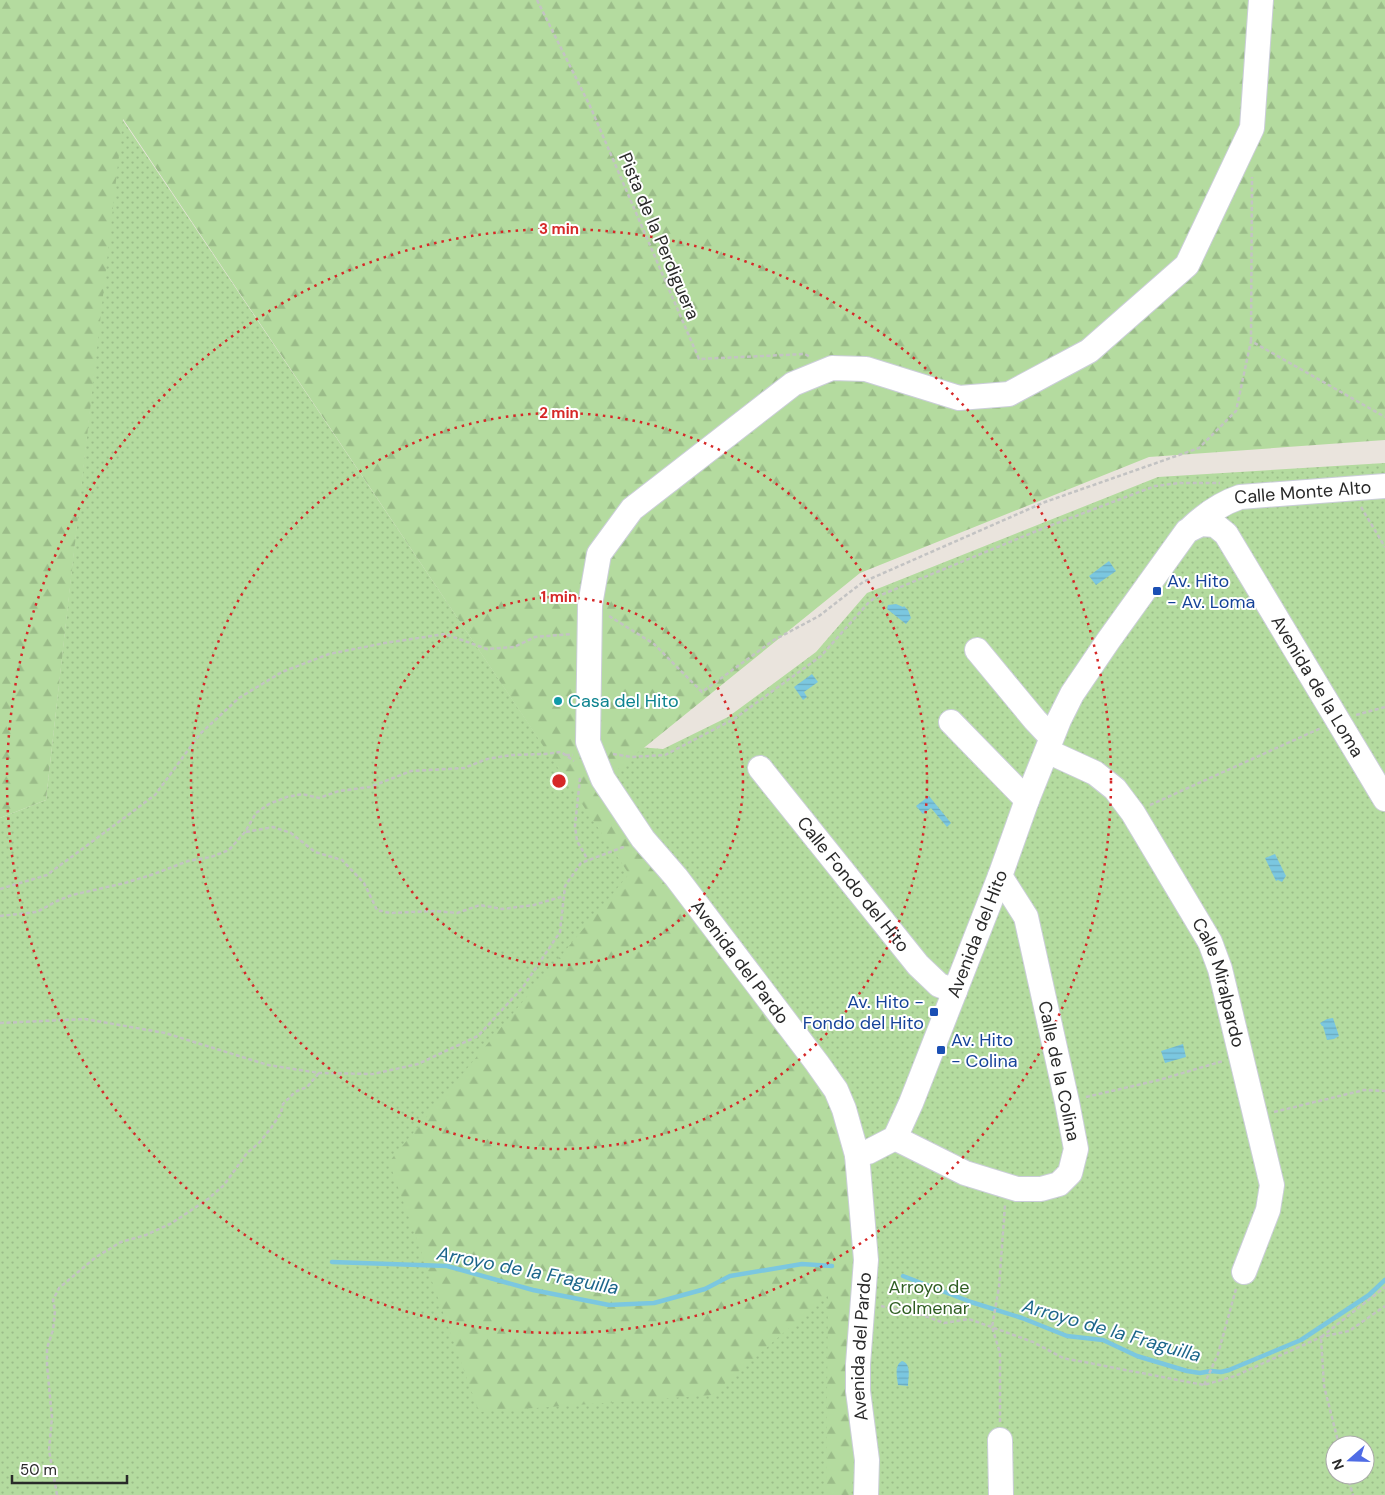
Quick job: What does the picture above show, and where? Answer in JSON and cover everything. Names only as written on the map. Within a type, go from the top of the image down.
[{"type":"street","points":[[585,754],[591,632],[590,605],[599,554],[632,509],[793,384],[832,368],[866,369],[959,398],[1009,394],[1089,351],[1188,265],[1252,128],[1261,0]]},
{"type":"street","name":"Calle Monte Alto","points":[[1221,521],[1240,497],[1385,486]]},
{"type":"street","name":"Avenida del Hito","points":[[895,1138],[911,1103],[1000,876],[1049,744],[1072,694],[1187,532],[1200,524],[1221,521]]},
{"type":"street","name":"Avenida de la Loma","points":[[1221,521],[1337,721],[1385,799]]},
{"type":"street","points":[[977,650],[1034,720],[1049,744]]},
{"type":"street","points":[[951,722],[1027,800]]},
{"type":"street","name":"Calle Miralpardo","points":[[1049,744],[1095,773],[1115,789],[1133,813],[1210,942],[1220,969],[1272,1185],[1268,1210],[1244,1272]]},
{"type":"street","name":"Avenida del Pardo","points":[[585,754],[644,839],[676,877],[817,1063],[836,1090],[844,1109],[857,1155],[866,1260],[858,1373],[858,1391],[867,1460],[866,1495]]},
{"type":"street","name":"Calle Fondo del Hito","points":[[760,768],[918,965],[939,985],[955,991]]},
{"type":"street","name":"Calle de la Colina","points":[[895,1138],[965,1174],[1017,1189],[1041,1189],[1059,1184],[1070,1173],[1076,1149],[1068,1102],[1026,917],[1000,876]]},
{"type":"street","points":[[857,1155],[868,1152],[895,1138]]},
{"type":"street","points":[[1000,1440],[1001,1495]]},
{"type":"path","name":"Pista de la Perdiguera","points":[[537,0],[590,106],[699,359],[805,354],[832,368]]},
{"type":"path","points":[[590,605],[654,644],[702,692],[774,640],[819,616],[863,582],[1045,502],[1199,448],[1236,411],[1251,341],[1252,176]]},
{"type":"path","points":[[1251,341],[1385,417]]},
{"type":"path","points":[[566,755],[606,752],[632,757],[665,755],[734,719],[821,656],[869,602],[876,597],[1044,528],[1155,486],[1180,483],[1229,484],[1248,496]]},
{"type":"path","points":[[1350,488],[1385,547]]},
{"type":"path","points":[[0,889],[47,875],[155,795],[200,734],[239,698],[282,672],[329,654],[445,634],[487,649],[514,647],[535,637],[591,632]]},
{"type":"path","points":[[1133,813],[1337,721],[1385,707]]},
{"type":"path","points":[[0,916],[37,912],[72,895],[125,883],[188,861],[210,857],[228,850],[245,832],[256,813],[269,804],[287,796],[302,794],[319,798],[339,791],[370,787],[411,771],[464,768],[487,759],[561,752],[572,759],[585,754]]},
{"type":"path","points":[[580,774],[581,780],[575,826],[577,841],[588,860]]},
{"type":"path","points":[[245,832],[273,826],[291,833],[315,852],[342,860],[364,883],[377,910],[390,914],[435,911],[457,913],[480,905],[502,909],[534,905],[564,896]]},
{"type":"path","points":[[0,1023],[85,1019],[165,1033],[268,1065],[319,1073],[372,1074],[418,1064],[478,1036],[523,986],[560,932],[565,886],[581,863],[644,839]]},
{"type":"path","points":[[1068,1102],[1159,1080],[1242,1055]]},
{"type":"path","points":[[57,1495],[49,1450],[52,1418],[47,1348],[53,1330],[55,1311],[53,1300],[59,1288],[96,1257],[121,1242],[146,1235],[172,1222],[195,1208],[224,1186],[246,1153],[259,1143],[271,1128],[281,1113],[283,1104],[295,1092],[307,1087],[319,1073]]},
{"type":"path","points":[[1255,1117],[1364,1090],[1385,1091]]},
{"type":"path","points":[[1000,1440],[1000,1353],[992,1327],[999,1287],[1006,1186]]},
{"type":"path","points":[[1204,1385],[1218,1354],[1237,1285],[1244,1272]]},
{"type":"path","points":[[1321,1337],[1385,1287]]},
{"type":"path","points":[[862,1302],[922,1315],[944,1323],[969,1319],[1032,1342],[1063,1358],[1204,1385],[1235,1376],[1321,1337],[1349,1331],[1385,1306]]},
{"type":"path","points":[[1321,1337],[1324,1386],[1336,1435]]},
{"type":"green space","points":[[0,0],[1385,0],[1385,440],[1149,457],[860,573],[593,789],[827,1095],[845,1147],[853,1254],[847,1362],[854,1469],[851,1495],[826,1495],[828,1294],[712,1395],[479,1412],[389,1162],[629,874],[123,119],[46,800],[0,818]]},
{"type":"green space","name":"Arroyo de Colmenar","points":[[122,119],[539,739],[663,749],[728,717],[816,652],[867,593],[1158,477],[1385,463],[1385,1495],[0,1495],[0,818],[46,800]]},
{"type":"water","points":[[1109,561],[1116,571],[1096,585],[1089,576]]},
{"type":"water","points":[[888,605],[904,606],[908,610],[911,618],[906,624],[887,609]]},
{"type":"water","points":[[812,674],[818,682],[804,692],[807,697],[803,700],[794,687]]},
{"type":"water","points":[[929,796],[951,823],[947,827],[931,808],[923,814],[916,806]]},
{"type":"water","points":[[1275,854],[1286,876],[1282,882],[1276,881],[1265,858]]},
{"type":"water","points":[[1333,1018],[1339,1036],[1327,1040],[1323,1026],[1320,1023]]},
{"type":"water","points":[[1183,1044],[1186,1057],[1165,1063],[1161,1051]]},
{"type":"water","points":[[902,1361],[908,1368],[908,1386],[898,1385],[897,1368]]},
{"type":"waterway","name":"Arroyo de la Fraguilla","points":[[332,1262],[447,1266],[533,1290],[609,1305],[654,1303],[705,1289],[730,1276],[802,1264],[832,1266]]},
{"type":"waterway","name":"Arroyo de la Fraguilla","points":[[903,1276],[1067,1336],[1103,1340],[1137,1356],[1200,1373],[1229,1370],[1301,1340],[1369,1295],[1385,1280]]},
{"type":"place","name":"Av. Hito - Av. Loma","points":[[1157,591]]},
{"type":"place","name":"Casa del Hito","points":[[558,701]]},
{"type":"place","name":"Av. Hito - Fondo del Hito","points":[[934,1012]]},
{"type":"place","name":"Av. Hito - Colina","points":[[941,1050]]}]
